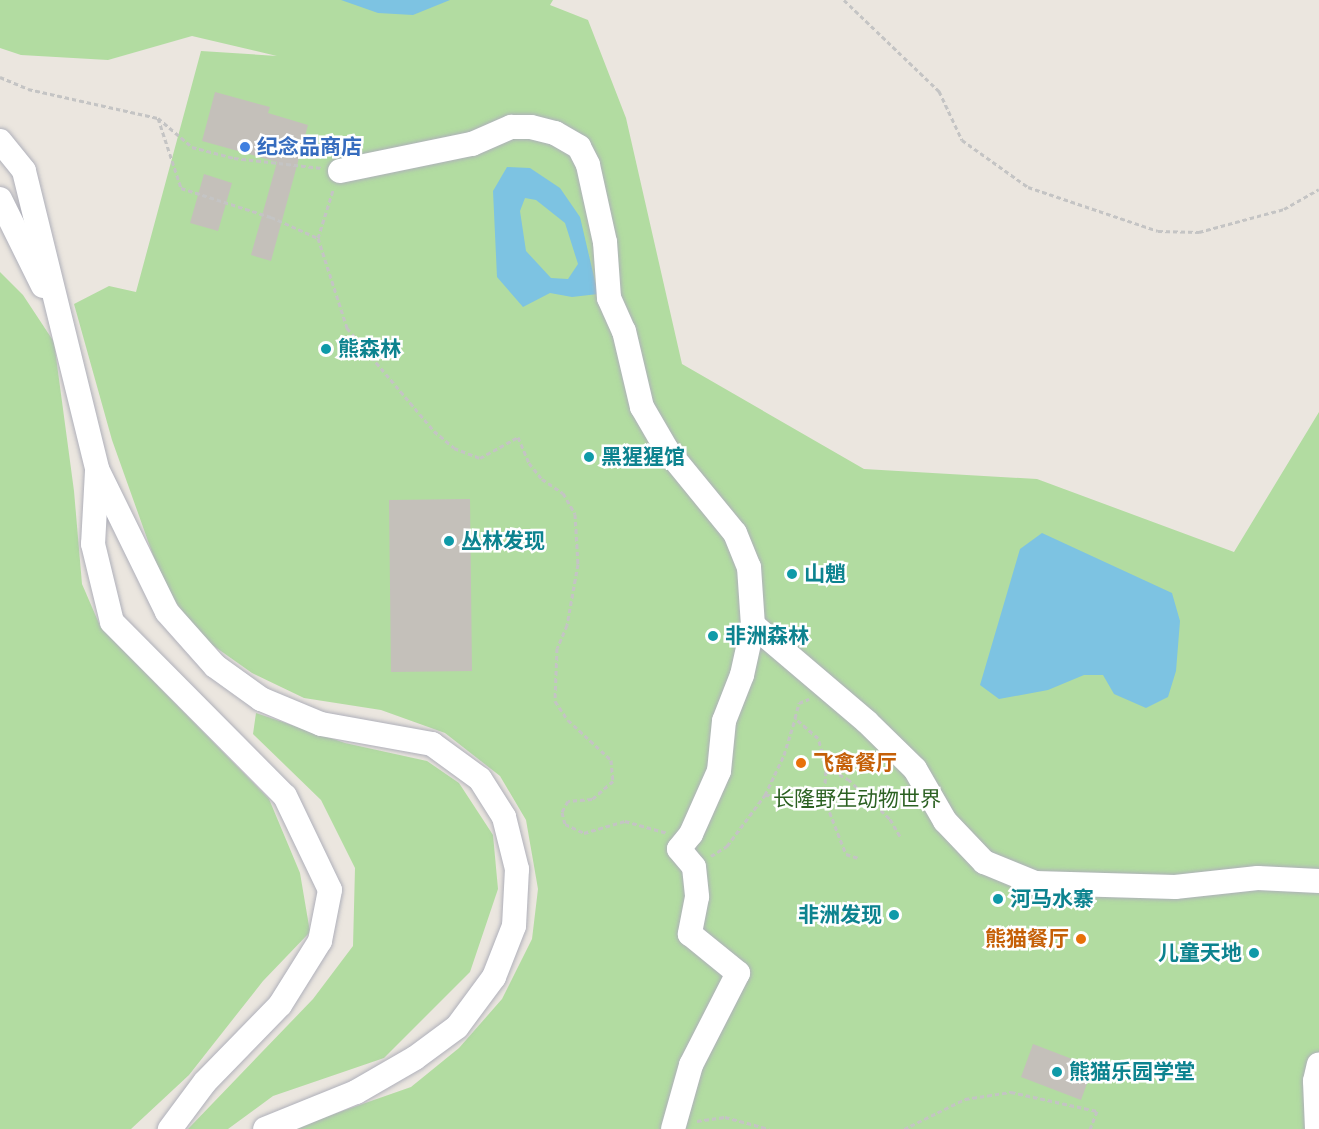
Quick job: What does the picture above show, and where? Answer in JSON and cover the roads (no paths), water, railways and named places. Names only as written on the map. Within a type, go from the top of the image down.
[{"type":"street","points":[[340,171],[472,144],[511,128],[531,127],[555,133],[579,147],[588,165],[605,242],[609,298],[624,331],[642,407],[667,450],[735,533],[749,567],[753,625],[742,675],[724,721],[719,771],[691,834],[679,849],[694,867],[697,897],[690,934],[738,972],[691,1065],[674,1126]]},
{"type":"street","points":[[0,141],[24,171],[97,469],[167,612],[215,666],[261,699],[321,724],[432,744],[480,779],[504,817],[517,869],[514,926],[494,977],[456,1027],[415,1058],[356,1092],[265,1129]]},
{"type":"street","points":[[0,199],[57,313]]},
{"type":"street","points":[[97,469],[93,543],[112,622],[285,796],[330,890],[321,941],[280,1005],[205,1082],[170,1129]]},
{"type":"street","points":[[753,625],[915,769],[945,821],[984,862],[1035,883],[1175,887],[1258,878],[1319,881]]},
{"type":"street","points":[[1317,1129],[1315,1081],[1319,1064]]},
{"type":"water","points":[[341,0],[450,0],[413,15],[378,13]]},
{"type":"water","points":[[507,167],[530,168],[560,188],[580,217],[598,294],[572,297],[550,293],[523,307],[497,277],[493,191]],"holes":[[[525,198],[536,200],[565,223],[578,264],[568,279],[551,278],[526,251],[520,211]]]},
{"type":"water","points":[[1042,533],[1172,593],[1180,621],[1176,671],[1168,697],[1146,708],[1114,694],[1103,675],[1084,675],[1048,690],[999,699],[980,685],[1020,549]]},
{"type":"place","name":"纪念品商店","points":[[245,147]]},
{"type":"place","name":"熊森林","points":[[326,349]]},
{"type":"place","name":"黑猩猩馆","points":[[589,457]]},
{"type":"place","name":"丛林发现","points":[[449,541]]},
{"type":"place","name":"山魈","points":[[792,574]]},
{"type":"place","name":"非洲森林","points":[[713,636]]},
{"type":"place","name":"飞禽餐厅","points":[[801,763]]},
{"type":"place","name":"河马水寨","points":[[998,899]]},
{"type":"place","name":"非洲发现","points":[[894,915]]},
{"type":"place","name":"熊猫餐厅","points":[[1081,939]]},
{"type":"place","name":"儿童天地","points":[[1254,953]]},
{"type":"place","name":"熊猫乐园学堂","points":[[1057,1072]]},
{"type":"park label","name":"长隆野生动物世界","points":[[857,799]]}]
